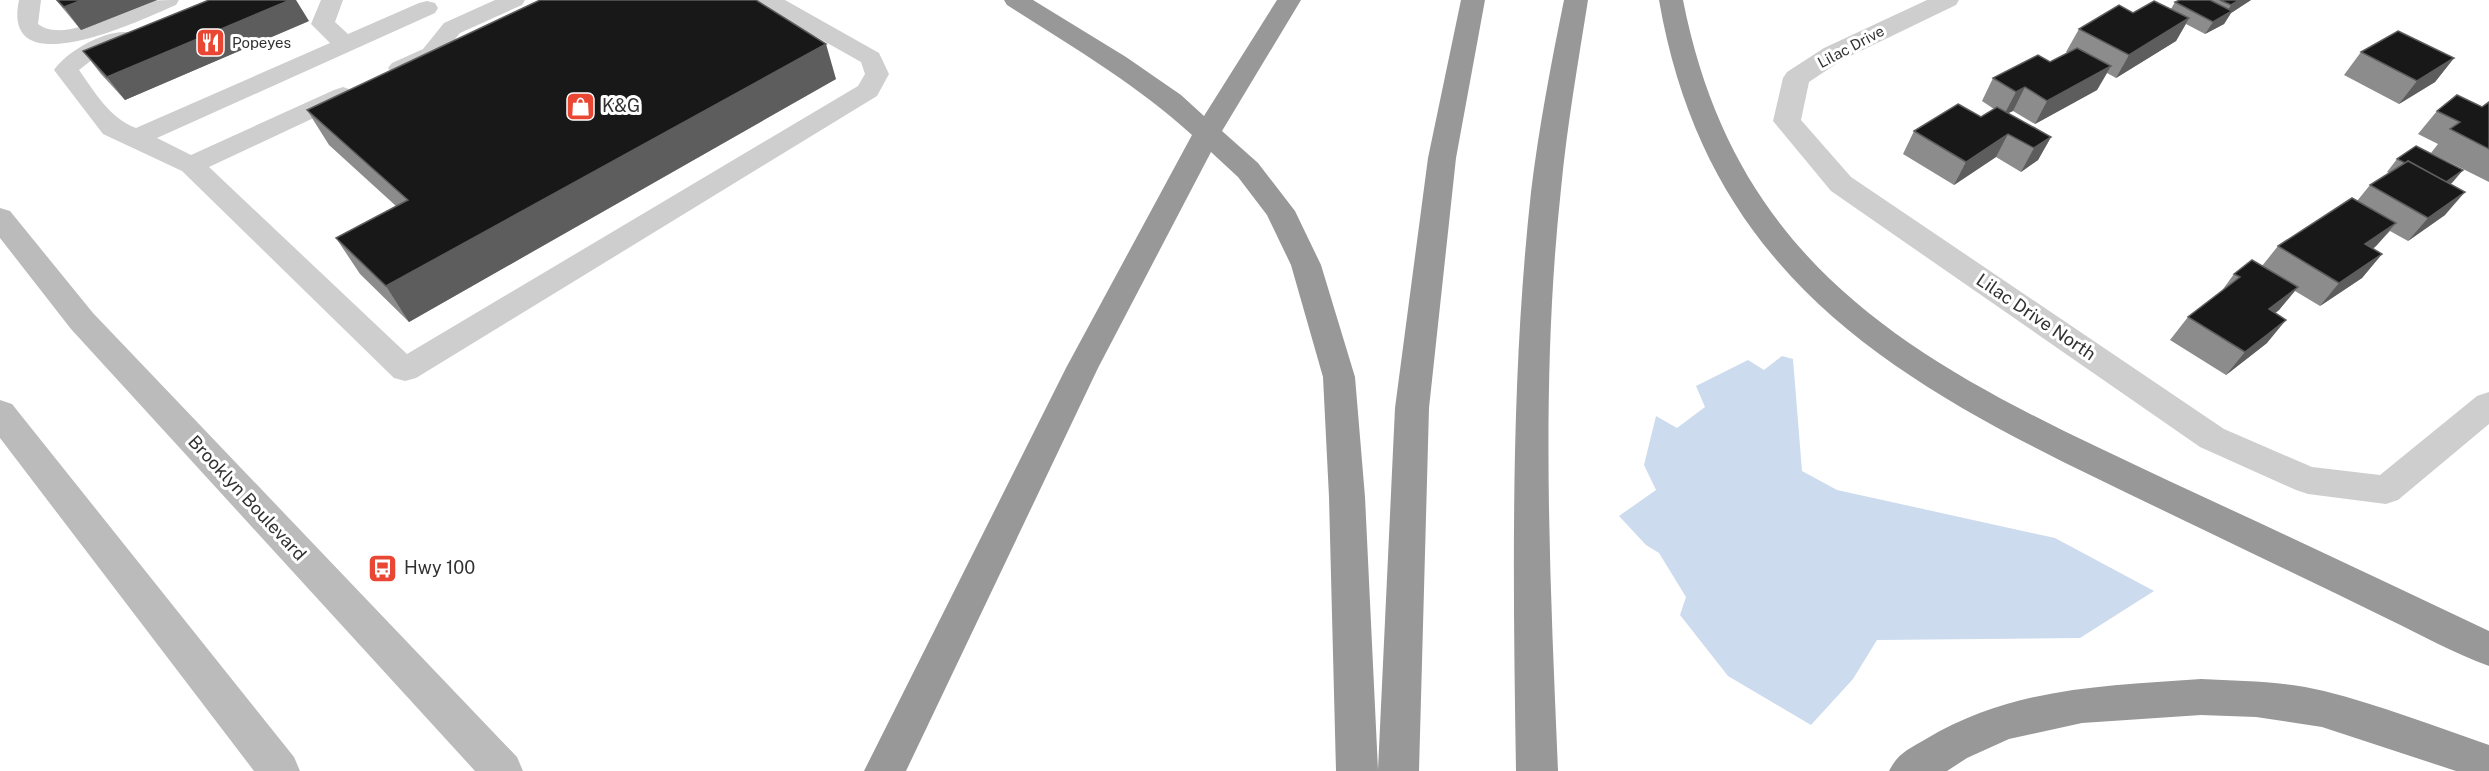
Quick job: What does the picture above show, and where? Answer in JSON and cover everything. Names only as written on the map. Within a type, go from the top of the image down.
[{"type":"highway","points":[[1016,0],[1107,56],[1171,100],[1248,170],[1280,211],[1306,265],[1339,377],[1347,497],[1357,771]]},
{"type":"highway","points":[[885,771],[1082,368],[1206,134],[1289,0]]},
{"type":"highway","points":[[1398,771],[1412,408],[1442,158],[1473,0]]},
{"type":"highway","points":[[1537,771],[1530,498],[1538,303],[1550,160],[1566,46],[1576,0]]},
{"type":"highway","points":[[1671,0],[1688,68],[1704,118],[1755,212],[1773,238],[1812,279],[1892,348],[1976,402],[2028,430],[2489,649]]},
{"type":"highway","points":[[1910,771],[1953,745],[2004,722],[2082,705],[2201,697],[2256,699],[2322,709],[2408,735],[2489,764]]},
{"type":"main road","name":"Brooklyn Boulevard","points":[[0,218],[82,321],[502,771]]},
{"type":"main road","points":[[0,413],[279,771]]},
{"type":"street","name":"Lilac Drive","points":[[1787,122],[1796,78],[1833,54],[1947,0]]},
{"type":"street","name":"Lilac Drive North","points":[[1787,122],[1841,184],[2212,438],[2308,480],[2386,490],[2489,405]]},
{"type":"lane","points":[[30,0],[27,26],[38,37],[48,39],[62,39],[177,7]]},
{"type":"lane","points":[[332,0],[323,24],[344,43]]},
{"type":"lane","points":[[191,165],[431,54],[452,28],[514,0]]},
{"type":"lane","points":[[177,7],[70,62],[66,70],[112,128],[191,165],[405,370],[868,91],[877,74],[871,58],[768,0]]},
{"type":"lane","points":[[136,138],[344,43],[422,4],[452,28]]},
{"type":"water","points":[[1782,356],[1793,359],[1802,471],[1837,490],[2055,538],[2154,591],[2080,638],[1877,640],[1853,679],[1811,725],[1728,676],[1680,615],[1686,597],[1659,553],[1646,545],[1619,516],[1656,490],[1644,465],[1656,416],[1677,428],[1705,407],[1696,386],[1748,360],[1764,370]]},
{"type":"building","points":[[57,0],[82,0],[64,7]]},
{"type":"building","points":[[209,0],[290,0],[107,77],[83,51]]},
{"type":"building","points":[[540,0],[756,0],[826,44],[386,286],[336,238],[408,200],[307,110]]},
{"type":"building","points":[[2210,0],[2232,11],[2213,22],[2175,2]]},
{"type":"building","points":[[2220,0],[2239,0],[2231,5]]},
{"type":"building","points":[[2154,1],[2189,18],[2129,55],[2079,29],[2119,5],[2133,13]]},
{"type":"building","points":[[2398,31],[2454,58],[2417,81],[2361,52]]},
{"type":"building","points":[[2077,48],[2111,66],[2047,101],[2025,87],[2016,92],[1993,78],[2038,55],[2050,62]]},
{"type":"building","points":[[2457,95],[2482,107],[2489,102],[2489,149],[2450,129],[2460,122],[2437,111]]},
{"type":"building","points":[[1958,104],[1981,117],[1997,107],[2051,137],[2034,148],[2008,134],[1966,162],[1914,131]]},
{"type":"building","points":[[2416,146],[2463,170],[2446,182],[2408,161],[2405,163],[2397,159]]},
{"type":"building","points":[[2408,161],[2465,192],[2428,218],[2370,185]]},
{"type":"building","points":[[2352,198],[2396,223],[2365,244],[2382,254],[2339,283],[2278,246]]},
{"type":"building","points":[[2252,260],[2298,287],[2269,309],[2286,320],[2245,352],[2188,317],[2240,277],[2234,274]]},
{"type":"place","name":"Popeyes","points":[[211,43]]},
{"type":"place","name":"K&G","points":[[581,106]]},
{"type":"place","name":"Hwy 100","points":[[383,568]]}]
